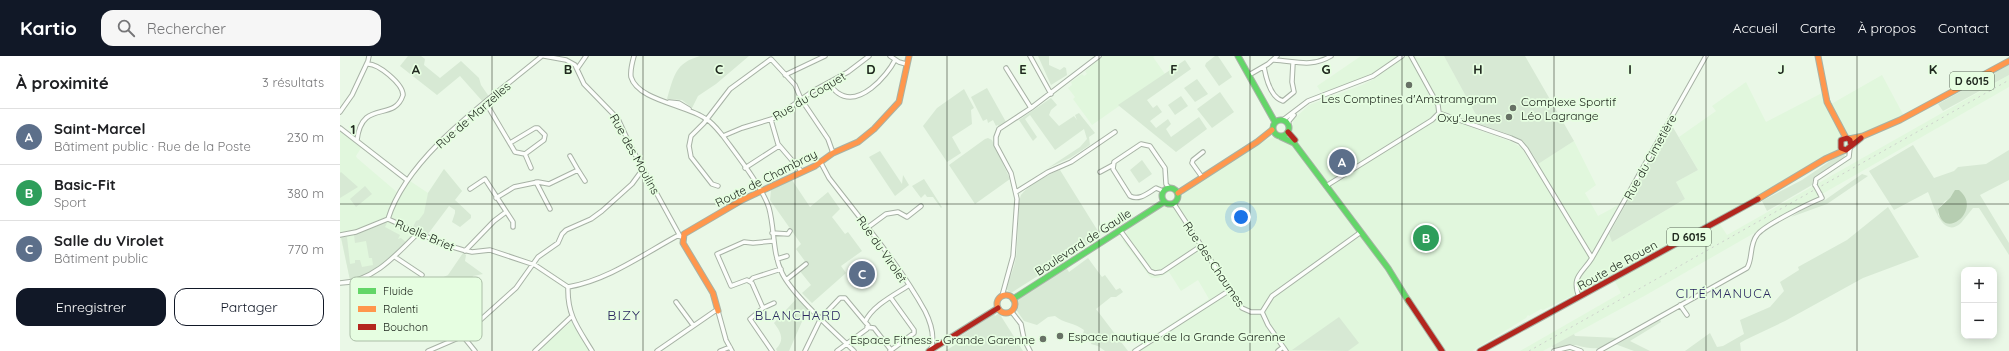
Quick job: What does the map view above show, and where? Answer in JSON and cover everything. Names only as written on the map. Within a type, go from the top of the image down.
[{"type":"main road","name":"Route de Chambray","points":[[682,236],[761,191],[821,163],[833,153],[858,142],[874,129],[899,102],[906,64],[909,56]]},
{"type":"main road","points":[[1178,193],[1257,142],[1272,130],[1275,122],[1238,56]]},
{"type":"main road","points":[[1818,56],[1823,89],[1836,123],[1840,143],[1849,148]]},
{"type":"main road","name":"Route de Rouen","points":[[1825,159],[1840,143],[1847,139],[1863,136],[1900,120],[2009,61]]},
{"type":"main road","points":[[1261,95],[1288,125],[1288,132],[1361,232],[1442,351]]},
{"type":"main road","points":[[1275,122],[1282,120]]},
{"type":"main road","points":[[1836,123],[1847,139],[1849,148]]},
{"type":"main road","points":[[1272,130],[1279,136],[1294,143],[1327,185]]},
{"type":"main road","points":[[1257,142],[1272,135],[1279,136],[1288,132]]},
{"type":"main road","name":"Route de Rouen","points":[[1480,351],[1794,179],[1825,159],[1849,148],[1863,136]]},
{"type":"main road","points":[[1169,188],[1174,189],[1178,193],[1178,200],[1174,204],[1164,202],[1162,196],[1163,191],[1169,188]]},
{"type":"main road","name":"Boulevard de Gaulle","points":[[1013,299],[1164,202]]},
{"type":"main road","points":[[682,236],[683,243],[713,293],[718,311]]},
{"type":"main road","points":[[1002,296],[1009,296],[1013,299],[1014,304],[1011,311],[1003,312],[998,308],[997,302],[1002,296]]},
{"type":"main road","points":[[931,351],[998,308]]},
{"type":"main road","points":[[931,351],[959,333]]},
{"type":"street","points":[[340,112],[352,95],[367,64],[369,56]]},
{"type":"street","points":[[543,56],[571,62],[577,69],[586,56]]},
{"type":"street","name":"Rue de Marzelles","points":[[388,219],[407,180],[451,132],[543,56]]},
{"type":"street","points":[[634,56],[631,68],[631,76],[634,84],[647,94],[668,102],[682,104],[706,119],[723,136],[761,191],[769,209],[777,259],[786,280],[792,288],[854,351]]},
{"type":"street","points":[[785,75],[825,56]]},
{"type":"street","name":"Rue du Coquet","points":[[723,136],[742,128],[772,120],[801,99],[829,84],[860,64],[869,56]]},
{"type":"street","points":[[890,56],[895,60],[906,64]]},
{"type":"street","points":[[1030,56],[1051,94]]},
{"type":"street","points":[[1002,296],[1013,256],[1017,215],[1016,192],[1011,173],[996,145],[996,137],[1000,129],[1051,94],[1099,56]]},
{"type":"street","points":[[1249,75],[1264,67],[1277,56]]},
{"type":"street","points":[[1274,60],[1304,64],[1326,59],[1331,56]]},
{"type":"street","points":[[1282,120],[1304,104],[1329,92],[1373,76],[1402,56]]},
{"type":"street","points":[[1411,56],[1438,105],[1439,113]]},
{"type":"street","name":"Rue du Cimetière","points":[[1579,297],[1575,286],[1576,281],[1592,258],[1706,56]]},
{"type":"street","points":[[718,186],[712,184],[691,157],[689,152],[689,141],[691,136],[730,89],[771,59],[795,85],[801,99],[828,139],[833,153]]},
{"type":"street","points":[[829,84],[843,96],[855,96],[865,92],[882,80],[895,60]]},
{"type":"street","points":[[1264,67],[1266,83],[1280,100],[1283,101],[1294,92],[1292,82],[1293,63]]},
{"type":"street","points":[[357,140],[359,128],[364,118],[394,107],[399,103],[403,95],[401,86],[378,67],[373,64],[367,64]]},
{"type":"street","points":[[1006,68],[1032,108]]},
{"type":"street","name":"Rue des Moulins","points":[[577,69],[584,84],[618,119],[643,169],[682,236]]},
{"type":"street","points":[[486,103],[515,152],[525,154],[544,140],[545,135],[538,128],[535,128],[510,143]]},
{"type":"street","points":[[1288,125],[1290,118],[1304,104]]},
{"type":"street","points":[[1327,185],[1432,120],[1439,113]]},
{"type":"street","points":[[1439,113],[1511,138],[1524,146],[1592,258]]},
{"type":"street","points":[[772,120],[779,146],[802,172]]},
{"type":"street","points":[[340,128],[407,180]]},
{"type":"street","points":[[1016,192],[1048,172],[1071,162],[1115,132]]},
{"type":"street","points":[[1100,172],[1113,166],[1114,162],[1138,147],[1146,144],[1150,146],[1165,168],[1166,184],[1169,188]]},
{"type":"street","points":[[744,168],[779,146]]},
{"type":"street","points":[[1599,351],[1747,268],[1752,243],[1757,234],[1794,212],[1822,198],[1815,185],[1816,179],[1846,159],[1849,148]]},
{"type":"street","points":[[1202,178],[1192,163],[1193,160],[1203,152]]},
{"type":"street","points":[[525,154],[531,168]]},
{"type":"street","points":[[570,156],[585,181]]},
{"type":"street","name":"Rue du Virolet","points":[[821,163],[829,178],[867,228],[925,312],[934,339]]},
{"type":"street","points":[[1113,166],[1113,169],[1130,196],[1138,199],[1156,188],[1163,191]]},
{"type":"street","points":[[482,318],[516,288],[538,257],[558,243],[566,230],[591,219],[602,211],[632,184],[643,169]]},
{"type":"street","points":[[496,198],[514,187],[536,182],[549,184],[578,170]]},
{"type":"street","points":[[470,189],[485,179],[513,222],[513,227]]},
{"type":"street","points":[[536,182],[550,209]]},
{"type":"street","name":"Rue des Chaumes","points":[[1174,204],[1242,308],[1251,312],[1262,312]]},
{"type":"street","points":[[867,228],[886,214],[898,212],[907,217],[921,206]]},
{"type":"street","points":[[465,251],[494,221],[506,212]]},
{"type":"street","points":[[340,235],[356,232],[388,219]]},
{"type":"street","name":"Ruelle Briet","points":[[388,219],[443,244],[465,251],[490,250],[532,264],[568,287]]},
{"type":"street","points":[[1120,230],[1150,271],[1155,273],[1159,273],[1201,246]]},
{"type":"street","points":[[772,233],[788,234],[790,231]]},
{"type":"street","points":[[367,277],[394,257],[419,232]]},
{"type":"street","points":[[1278,351],[1284,349],[1262,312],[1272,296],[1361,232]]},
{"type":"street","points":[[592,351],[571,317],[567,299],[568,287],[581,284],[610,273],[677,236],[682,236]]},
{"type":"street","points":[[773,241],[753,243],[744,242],[717,254],[731,286],[747,280],[750,281],[753,278],[780,269]]},
{"type":"street","points":[[777,259],[787,256]]},
{"type":"street","points":[[394,257],[422,275]]},
{"type":"street","points":[[786,280],[806,264]]},
{"type":"street","points":[[750,281],[763,308]]},
{"type":"street","points":[[340,284],[350,282]]},
{"type":"street","points":[[865,322],[875,309],[908,286]]},
{"type":"street","points":[[1134,351],[1230,290]]},
{"type":"street","points":[[805,351],[821,318],[840,298],[845,298],[865,322],[867,327]]},
{"type":"street","points":[[837,351],[867,327],[874,328],[891,350],[914,333],[914,330],[891,298]]},
{"type":"street","points":[[676,302],[693,325]]},
{"type":"street","points":[[772,351],[750,319],[763,308],[774,303]]},
{"type":"street","points":[[1680,305],[1687,315]]},
{"type":"street","points":[[657,351],[715,311],[718,311],[726,340],[732,351]]},
{"type":"street","points":[[1011,311],[1021,324],[1024,339],[1030,351]]},
{"type":"street","points":[[535,351],[571,317]]},
{"type":"street","points":[[931,351],[934,339],[942,343]]},
{"type":"street","points":[[428,351],[449,341]]},
{"type":"street","points":[[467,341],[475,351]]},
{"type":"street","points":[[720,351],[730,347]]},
{"type":"street","points":[[1554,351],[1570,347],[1581,351]]},
{"type":"shaded area","points":[[408,56],[421,56],[425,59],[424,65],[440,78],[461,61],[479,78],[481,85],[490,98],[484,103],[460,76],[437,95],[400,66]]},
{"type":"shaded area","points":[[700,56],[749,56],[716,84],[698,96],[692,108],[682,100],[667,99],[674,77],[680,67],[685,62]]},
{"type":"shaded area","points":[[1038,56],[1049,56],[1049,65],[1060,70],[1064,67],[1066,68],[1067,75],[1051,85]]},
{"type":"shaded area","points":[[1103,56],[1155,56],[1153,57],[1165,74],[1092,125],[1073,99],[1075,97],[1068,88],[1072,85],[1071,82],[1082,74],[1084,76],[1087,74],[1085,71]]},
{"type":"shaded area","points":[[1215,56],[1218,56],[1232,77],[1219,86],[1205,66],[1206,63]]},
{"type":"shaded area","points":[[1361,56],[1416,56],[1417,58],[1444,56],[1480,122],[1476,129],[1512,142],[1522,148],[1532,165],[1539,163],[1574,141],[1596,185],[1585,193],[1598,216],[1622,203],[1609,234],[1612,242],[1685,199],[1676,182],[1698,170],[1679,137],[1716,111],[1712,106],[1746,82],[1766,122],[1822,93],[1827,105],[1833,103],[1882,75],[1905,118],[1841,148],[1717,220],[1727,235],[2009,75],[2009,87],[1646,295],[1543,351],[1520,351],[1621,293],[1612,276],[1543,310],[1541,309],[1529,316],[1528,315],[1526,318],[1472,351],[1130,351],[1209,299],[1198,280],[1181,291],[1169,272],[1158,278],[1151,278],[1123,241],[1128,229],[1163,206],[1172,207],[1178,205],[1185,191],[1259,143],[1274,137],[1283,138],[1287,136],[1290,133],[1294,119],[1309,105],[1362,85],[1378,77],[1375,73],[1356,82],[1321,92],[1317,86]]},
{"type":"shaded area","name":"Complexe Sportif Léo Lagrange","points":[[1444,56],[1525,56],[1574,141],[1538,164],[1533,154],[1521,141],[1506,133],[1479,124],[1480,122]]},
{"type":"shaded area","points":[[1185,60],[1191,69],[1147,100],[1153,108],[1157,105],[1162,112],[1150,121],[1156,128],[1168,119],[1171,124],[1166,129],[1171,137],[1199,117],[1207,129],[1176,152],[1118,105]]},
{"type":"shaded area","points":[[2009,65],[2009,75],[1943,111],[1938,104]]},
{"type":"shaded area","points":[[1197,79],[1208,94],[1195,102],[1184,88]]},
{"type":"shaded area","points":[[987,88],[1006,122],[999,127],[998,125],[996,126],[993,120],[988,123],[987,119],[983,121],[971,97]]},
{"type":"shaded area","points":[[964,89],[974,108],[971,110],[972,124],[952,137],[961,153],[947,162],[923,126],[937,108]]},
{"type":"shaded area","points":[[1220,92],[1234,112],[1212,128],[1197,109]]},
{"type":"shaded area","points":[[1181,96],[1188,106],[1175,115],[1168,105]]},
{"type":"shaded area","points":[[1051,98],[1057,105],[1051,110],[1049,115],[1059,126],[1074,116],[1077,120],[1075,115],[1079,113],[1095,133],[1089,137],[1090,145],[1070,158],[1048,168],[1080,147],[1087,139],[1084,129],[1055,150],[1030,115],[1025,119],[1037,137],[1033,141],[1019,120]]},
{"type":"shaded area","points":[[1671,124],[1698,170],[1676,182],[1685,199],[1612,242],[1609,234]]},
{"type":"shaded area","points":[[340,131],[361,148],[356,156],[357,158],[398,193],[405,181],[410,181],[428,193],[444,169],[462,191],[442,213],[428,234],[392,218],[390,222],[416,233],[394,255],[368,274],[359,277],[350,277],[350,280],[340,234]]},
{"type":"shaded area","points":[[988,138],[992,140],[1010,179],[975,204],[949,165]]},
{"type":"shaded area","points":[[1913,145],[1934,178],[1954,171],[1958,167],[1986,164],[2009,150],[2009,180],[1980,195],[2009,243],[2009,255],[1979,208],[1973,208],[1961,223],[1954,227],[1949,227],[1944,224],[1939,218],[1928,192],[1894,210],[1869,171]],"holes":[[[1952,193],[1945,222],[1938,215],[1938,209],[1945,201],[1950,199]]]},
{"type":"shaded area","points":[[880,151],[902,184],[903,175],[909,185],[895,196],[869,157]]},
{"type":"shaded area","points":[[1842,153],[1845,153],[1844,159],[1813,179],[1812,185],[1767,211],[1762,201],[1802,180]]},
{"type":"shaded area","points":[[1142,160],[1152,174],[1139,183],[1130,170]]},
{"type":"shaded area","points":[[444,169],[462,191],[455,200],[471,215],[471,218],[460,227],[452,222],[455,210],[449,206],[428,234],[413,227],[416,221],[419,220],[424,213],[428,193]]},
{"type":"shaded area","points":[[1060,170],[1101,236],[1011,293],[1005,288],[1012,273],[1016,257],[1021,195],[1033,184]]},
{"type":"shaded area","points":[[341,172],[358,187],[340,198],[340,173]]},
{"type":"shaded area","points":[[1862,174],[1868,176],[1827,204],[1791,217],[1805,208],[1825,200]]},
{"type":"shaded area","points":[[924,179],[942,207],[941,208],[933,197],[927,197],[925,194],[921,198],[912,186]]},
{"type":"shaded area","points":[[792,180],[810,207],[828,192],[840,209],[832,217],[845,234],[848,232],[862,251],[841,266],[846,273],[812,303],[802,293],[811,285],[799,270],[807,264],[796,249],[801,244],[770,200],[771,190]]},
{"type":"shaded area","points":[[365,186],[372,194],[356,207],[350,199]]},
{"type":"shaded area","points":[[1955,190],[1959,190],[1965,198],[1967,206],[1964,214],[1959,220],[1953,223],[1946,223],[1941,219],[1938,209],[1950,198]]},
{"type":"shaded area","points":[[1888,207],[1919,257],[1863,278],[1785,321],[1745,340],[1740,343],[1741,351],[1685,351],[1710,333],[1717,347],[1723,346],[1744,334],[1740,320],[1770,307],[1784,291],[1780,282],[1799,270],[1798,267],[1847,240]]},
{"type":"shaded area","points":[[385,222],[387,223],[385,227],[400,235],[398,239],[401,238],[407,243],[368,274],[359,277],[350,277],[350,280],[341,237],[347,237],[350,264],[355,263],[355,260],[360,260],[362,267],[373,265],[372,258],[369,258],[366,241],[355,243],[354,235]]},
{"type":"shaded area","points":[[463,253],[466,255],[465,261],[483,274],[472,277],[444,277],[448,275]]},
{"type":"shaded area","points":[[1088,258],[1102,277],[1105,275],[1116,290],[1120,288],[1123,292],[1116,297],[1111,297],[1096,309],[1128,351],[1105,351],[1098,346],[1091,344],[1093,339],[1083,334],[1084,330],[1055,316],[1048,317],[1037,325],[1024,321],[1015,308],[1018,298],[1066,267],[1069,272]]},
{"type":"shaded area","points":[[798,297],[808,308],[789,351],[777,351],[776,349],[779,346],[781,336],[774,323]]},
{"type":"shaded area","points":[[999,313],[1023,351],[945,351],[958,343],[955,340],[994,314],[995,316]]},
{"type":"shaded area","points":[[1339,317],[1359,343],[1348,351],[1292,350]]},
{"type":"shaded area","points":[[1660,319],[1661,322],[1630,341],[1650,351],[1634,351],[1615,344]]},
{"type":"shaded area","points":[[571,321],[590,351],[540,351],[552,338]]},
{"type":"shaded area","points":[[1574,334],[1575,336],[1619,338],[1603,347],[1598,348],[1589,348],[1576,345],[1554,349],[1552,346]]},
{"type":"waterway","points":[[1829,98],[1831,104]]},
{"type":"railway","points":[[1529,351],[2009,80]]},
{"type":"traffic: fast","points":[[1238,56],[1275,122]]},
{"type":"traffic: fast","points":[[1278,120],[1284,120],[1289,125],[1289,128],[1287,134],[1284,136],[1278,136],[1273,131],[1273,125],[1278,120]]},
{"type":"traffic: fast","points":[[1281,137],[1294,143],[1388,268],[1409,302]]},
{"type":"traffic: fast","points":[[1167,188],[1173,188],[1178,193],[1178,196],[1176,202],[1173,204],[1167,204],[1162,199],[1162,193],[1167,188]]},
{"type":"traffic: fast","points":[[1013,299],[1164,202]]},
{"type":"traffic: slow","points":[[718,311],[713,293],[683,243],[684,234],[742,200],[815,166],[833,153],[858,142],[874,129],[899,102],[909,56]]},
{"type":"traffic: slow","points":[[1818,56],[1827,102],[1846,138]]},
{"type":"traffic: slow","points":[[1849,139],[1863,136],[1900,120],[2009,61]]},
{"type":"traffic: slow","points":[[1178,193],[1257,142],[1272,130]]},
{"type":"traffic: slow","points":[[1758,199],[1825,159],[1845,150]]},
{"type":"traffic: slow","points":[[1006,295],[1012,298],[1015,304],[1012,310],[1006,313],[1000,310],[997,304],[1000,298],[1006,295]]},
{"type":"traffic: jam","points":[[1288,132],[1295,140]]},
{"type":"traffic: jam","points":[[1851,145],[1850,140],[1847,138],[1841,140],[1841,148],[1846,150],[1861,138]]},
{"type":"traffic: jam","points":[[1480,351],[1758,199]]},
{"type":"traffic: jam","points":[[1408,300],[1442,351]]},
{"type":"traffic: jam","points":[[929,351],[998,308]]},
{"type":"place","name":"Les Comptines d'Amstramgram","points":[[1409,85]]},
{"type":"place","name":"Complexe Sportif Léo Lagrange","points":[[1513,108]]},
{"type":"place","name":"Oxy'Jeunes","points":[[1509,117]]},
{"type":"place","name":"Saint-Marcel","points":[[1342,162]]},
{"type":"place","name":"Basic-Fit","points":[[1426,238]]},
{"type":"place","name":"Salle du Virolet","points":[[862,274]]},
{"type":"place","name":"Espace nautique de la Grande Garenne","points":[[1060,336]]},
{"type":"place","name":"Espace Fitness - Grande Garenne","points":[[1043,339]]},
{"type":"district","name":"CITÉ MANUCA","points":[[1724,293]]},
{"type":"district","name":"BIZY","points":[[624,315]]},
{"type":"district","name":"BLANCHARD","points":[[798,315]]}]
